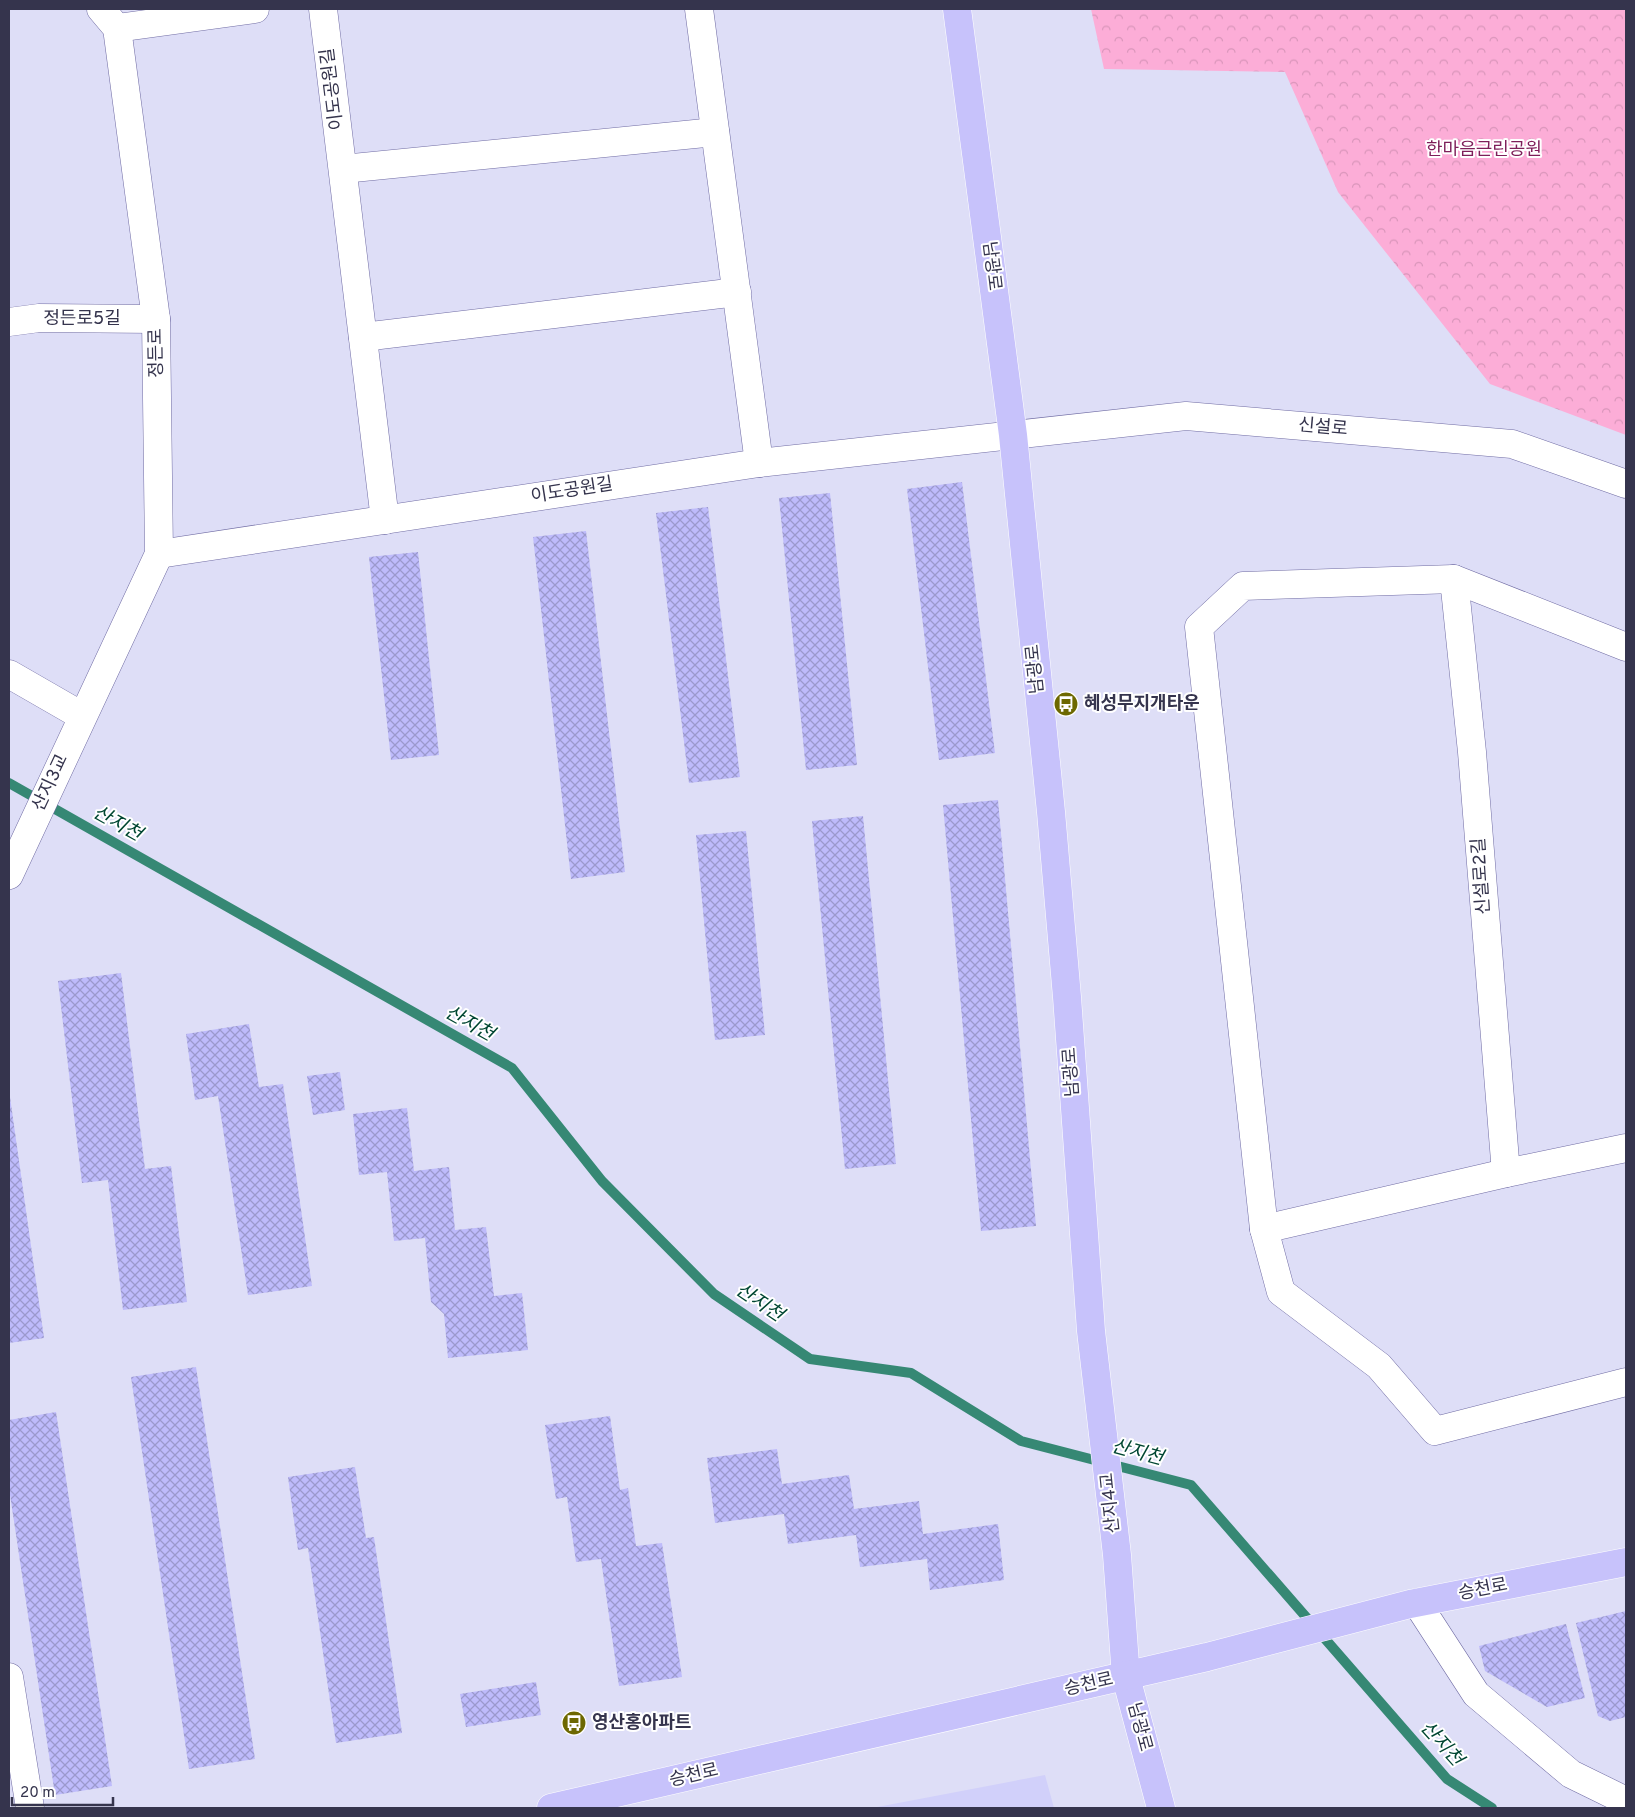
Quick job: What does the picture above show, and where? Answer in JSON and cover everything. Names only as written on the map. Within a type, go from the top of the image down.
[{"type":"main road","name":"남광로","points":[[957,9],[1013,435],[1047,774],[1065,978],[1091,1331]]},
{"type":"main road","name":"산지4교","points":[[1091,1331],[1116,1555]]},
{"type":"main road","name":"남광로","points":[[1116,1555],[1126,1676],[1161,1808]]},
{"type":"main road","name":"승천로","points":[[552,1808],[1207,1657],[1414,1604],[1626,1562]]},
{"type":"street","points":[[109,19],[256,9]]},
{"type":"street","name":"이도공원길","points":[[323,9],[385,520]]},
{"type":"street","points":[[699,9],[759,463]]},
{"type":"street","name":"정든로","points":[[93,692],[159,554],[156,319],[109,19]]},
{"type":"street","points":[[343,169],[715,132]]},
{"type":"street","points":[[363,337],[737,292]]},
{"type":"street","name":"정든로5길","points":[[9,322],[40,318],[156,319]]},
{"type":"street","name":"신설로","points":[[1013,435],[1186,416],[1512,444],[1626,484]]},
{"type":"street","name":"이도공원길","points":[[159,554],[759,463],[1013,435]]},
{"type":"street","points":[[1626,647],[1454,579],[1243,586],[1199,627],[1264,1229],[1281,1292],[1379,1366],[1435,1431],[1626,1382]]},
{"type":"street","name":"신설로2길","points":[[1454,579],[1472,752],[1506,1172]]},
{"type":"street","points":[[9,674],[82,716]]},
{"type":"street","name":"산지3교","points":[[9,875],[93,692]]},
{"type":"street","points":[[1264,1229],[1506,1172],[1626,1148]]},
{"type":"street","points":[[1414,1604],[1476,1694],[1572,1774],[1626,1801]]},
{"type":"street","points":[[9,1677],[30,1808]]},
{"type":"shaded area","points":[[1045,1775],[1054,1808],[872,1808]]},
{"type":"green space","name":"한마음근린공원","points":[[1091,9],[1626,9],[1626,435],[1490,384],[1338,192],[1285,72],[1104,69]]},
{"type":"building","points":[[962,482],[995,753],[939,760],[907,489]]},
{"type":"building","points":[[830,493],[857,765],[806,770],[779,498]]},
{"type":"building","points":[[708,507],[740,777],[689,783],[656,513]]},
{"type":"building","points":[[586,531],[625,872],[571,879],[533,537]]},
{"type":"building","points":[[418,552],[439,755],[391,760],[369,557]]},
{"type":"building","points":[[998,800],[1036,1226],[981,1231],[943,805]]},
{"type":"building","points":[[863,816],[896,1164],[845,1169],[812,821]]},
{"type":"building","points":[[746,831],[765,1035],[715,1040],[696,835]]},
{"type":"building","points":[[121,973],[145,1169],[171,1166],[187,1302],[123,1310],[108,1180],[82,1183],[58,981]]},
{"type":"building","points":[[249,1024],[259,1087],[283,1084],[312,1286],[248,1295],[218,1096],[195,1100],[186,1034]]},
{"type":"building","points":[[340,1072],[345,1110],[313,1115],[307,1076]]},
{"type":"building","points":[[9,1090],[44,1338],[9,1343]]},
{"type":"building","points":[[407,1108],[414,1171],[449,1167],[455,1230],[486,1227],[494,1296],[522,1293],[528,1350],[448,1358],[444,1314],[431,1302],[425,1238],[394,1241],[387,1172],[359,1175],[353,1114]]},
{"type":"building","points":[[196,1367],[255,1759],[189,1769],[131,1377]]},
{"type":"building","points":[[56,1412],[112,1786],[55,1795],[9,1488],[9,1420]]},
{"type":"building","points":[[610,1416],[620,1490],[628,1488],[636,1546],[662,1543],[682,1677],[619,1686],[601,1559],[576,1562],[567,1497],[556,1499],[545,1425]]},
{"type":"building","points":[[777,1449],[782,1484],[849,1475],[854,1509],[919,1501],[923,1534],[998,1524],[1004,1580],[930,1590],[927,1559],[860,1567],[856,1535],[788,1544],[784,1514],[715,1523],[707,1458]]},
{"type":"building","points":[[355,1467],[366,1538],[374,1537],[402,1733],[336,1743],[308,1548],[298,1550],[288,1477]]},
{"type":"building","points":[[1626,1611],[1626,1717],[1610,1721],[1598,1716],[1576,1623]]},
{"type":"building","points":[[1566,1624],[1585,1698],[1547,1707],[1485,1671],[1479,1646]]},
{"type":"building","points":[[536,1682],[541,1715],[466,1727],[460,1694]]},
{"type":"waterway","name":"산지천","points":[[9,783],[512,1068],[602,1181],[714,1294],[810,1359],[911,1373],[1021,1441],[1191,1485],[1447,1779],[1492,1808]]},
{"type":"place","name":"혜성무지개타운","points":[[1066,704]]},
{"type":"place","name":"영산홍아파트","points":[[574,1723]]}]
